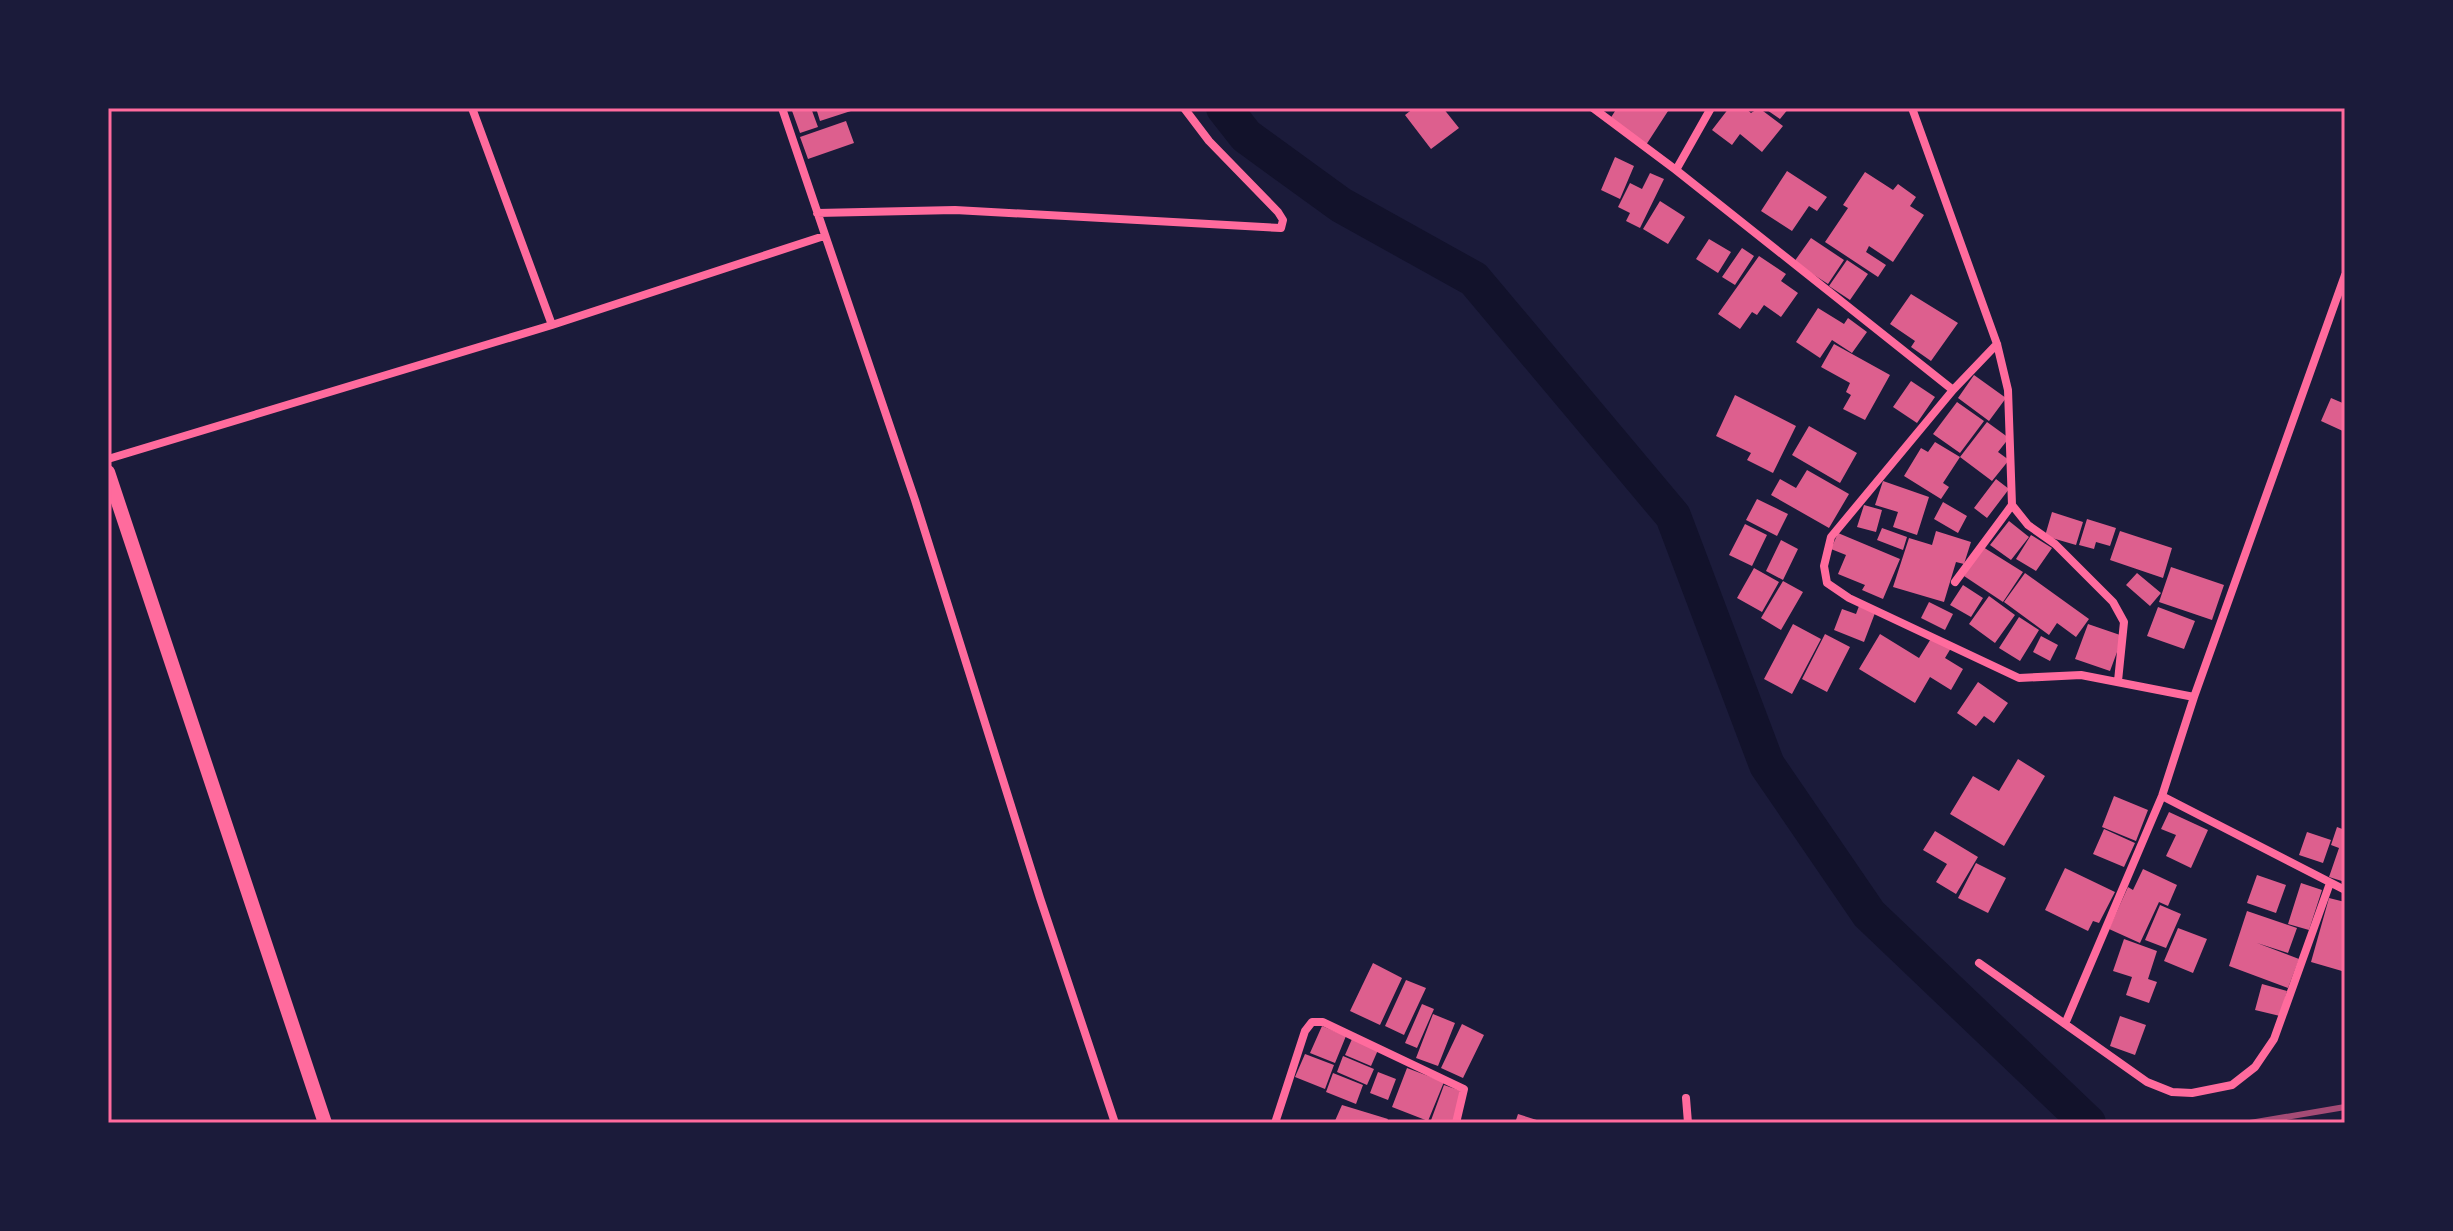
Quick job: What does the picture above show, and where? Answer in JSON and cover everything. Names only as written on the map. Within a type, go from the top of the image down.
[{"type":"main road","points":[[108,472],[325,1123]]},
{"type":"street","points":[[472,108],[552,325]]},
{"type":"street","points":[[782,108],[915,500],[1040,898],[1115,1123]]},
{"type":"street","points":[[817,213],[955,210],[1281,228],[1283,220],[1278,212],[1209,141],[1184,108]]},
{"type":"street","points":[[1593,108],[1953,390]]},
{"type":"street","points":[[1676,170],[1711,108]]},
{"type":"street","points":[[1912,108],[1997,344],[2008,390],[2012,505],[2028,525],[2055,544],[2113,602],[2124,622],[2118,681]]},
{"type":"street","points":[[108,459],[552,325],[824,236]]},
{"type":"street","points":[[2065,1024],[2162,796],[2194,697],[2345,275]]},
{"type":"street","points":[[1997,344],[1953,390],[1831,537],[1824,566],[1827,583],[1849,598],[2019,678],[2081,675],[2194,697]]},
{"type":"street","points":[[1955,582],[2012,505]]},
{"type":"street","points":[[2162,796],[2345,890]]},
{"type":"street","points":[[1979,963],[2147,1082],[2172,1092],[2192,1093],[2232,1085],[2255,1067],[2274,1039],[2330,883]]},
{"type":"street","points":[[1275,1123],[1305,1031],[1312,1022],[1323,1022],[1464,1089],[1456,1123]]},
{"type":"street","points":[[1686,1098],[1688,1123]]},
{"type":"building","points":[[791,108],[811,108],[818,127],[800,133]]},
{"type":"building","points":[[816,108],[857,108],[857,109],[820,121]]},
{"type":"building","points":[[1414,108],[1443,108],[1459,128],[1431,149],[1405,115]]},
{"type":"building","points":[[1617,108],[1670,108],[1646,145],[1610,119]]},
{"type":"building","points":[[1729,108],[1745,108],[1751,113],[1759,108],[1783,126],[1762,152],[1740,134],[1732,145],[1712,130]]},
{"type":"building","points":[[1764,108],[1789,108],[1780,119]]},
{"type":"building","points":[[846,121],[854,143],[808,159],[800,137]]},
{"type":"building","points":[[1615,157],[1634,166],[1620,199],[1601,190]]},
{"type":"building","points":[[1787,171],[1827,197],[1817,211],[1809,206],[1792,231],[1761,211]]},
{"type":"building","points":[[1865,172],[1893,190],[1898,184],[1916,197],[1910,206],[1924,215],[1893,262],[1869,246],[1866,252],[1886,265],[1878,277],[1825,242],[1848,208],[1843,205]]},
{"type":"building","points":[[1650,173],[1664,179],[1640,228],[1626,221],[1630,213],[1618,207],[1630,183],[1642,189]]},
{"type":"building","points":[[1660,201],[1685,217],[1668,244],[1643,229]]},
{"type":"building","points":[[1811,238],[1844,260],[1828,284],[1794,262]]},
{"type":"building","points":[[1709,239],[1731,252],[1718,273],[1696,259]]},
{"type":"building","points":[[1742,248],[1754,256],[1735,285],[1722,277]]},
{"type":"building","points":[[1759,256],[1786,274],[1781,281],[1798,293],[1781,317],[1764,305],[1757,315],[1752,312],[1740,329],[1718,314]]},
{"type":"building","points":[[1847,260],[1868,274],[1850,300],[1829,286]]},
{"type":"building","points":[[1911,294],[1958,323],[1931,361],[1911,347],[1915,341],[1890,324]]},
{"type":"building","points":[[1818,308],[1844,324],[1848,318],[1867,332],[1852,353],[1832,340],[1820,358],[1796,342]]},
{"type":"building","points":[[1834,344],[1890,375],[1865,420],[1843,409],[1851,395],[1846,392],[1850,383],[1821,367]]},
{"type":"building","points":[[1974,375],[2006,398],[1989,421],[1958,398]]},
{"type":"building","points":[[1911,381],[1935,397],[1917,423],[1893,407]]},
{"type":"building","points":[[1735,395],[1796,426],[1773,473],[1747,460],[1751,453],[1716,436]]},
{"type":"building","points":[[2331,398],[2345,404],[2345,432],[2321,421]]},
{"type":"building","points":[[1957,402],[1984,421],[1960,453],[1933,434]]},
{"type":"building","points":[[1987,422],[2009,438],[1998,452],[2009,460],[1992,481],[1960,457]]},
{"type":"building","points":[[1809,426],[1857,453],[1840,483],[1792,455]]},
{"type":"building","points":[[1935,442],[1960,457],[1943,483],[1949,487],[1941,499],[1904,476],[1921,448],[1928,452]]},
{"type":"building","points":[[1807,470],[1849,494],[1829,528],[1771,495],[1780,479],[1796,488]]},
{"type":"building","points":[[1996,479],[2009,489],[1987,518],[1974,508]]},
{"type":"building","points":[[1883,481],[1929,497],[1917,535],[1893,527],[1898,512],[1875,505]]},
{"type":"building","points":[[1757,499],[1788,514],[1777,536],[1746,520]]},
{"type":"building","points":[[1943,502],[1967,516],[1958,533],[1934,519]]},
{"type":"building","points":[[1864,505],[1882,510],[1876,532],[1857,527]]},
{"type":"building","points":[[2052,512],[2083,522],[2076,545],[2045,536]]},
{"type":"building","points":[[2087,519],[2116,528],[2110,546],[2096,542],[2094,549],[2079,545]]},
{"type":"building","points":[[2009,521],[2029,537],[2011,560],[1990,545]]},
{"type":"building","points":[[1745,524],[1767,535],[1752,566],[1729,555]]},
{"type":"building","points":[[1882,528],[1907,537],[1903,550],[1877,540]]},
{"type":"building","points":[[1936,531],[1971,542],[1964,564],[1956,562],[1944,602],[1893,587],[1909,538],[1932,545]]},
{"type":"building","points":[[2120,531],[2172,548],[2163,578],[2110,560]]},
{"type":"building","points":[[1838,533],[1900,559],[1883,599],[1862,590],[1865,585],[1838,574],[1846,555],[1831,549]]},
{"type":"building","points":[[2031,535],[2052,548],[2036,571],[2016,559]]},
{"type":"building","points":[[1781,540],[1798,549],[1783,580],[1766,571]]},
{"type":"building","points":[[1983,547],[2023,572],[2003,602],[1964,576]]},
{"type":"building","points":[[2171,567],[2224,585],[2212,620],[2159,602]]},
{"type":"building","points":[[1754,568],[1779,582],[1762,612],[1737,598]]},
{"type":"building","points":[[2025,573],[2089,619],[2076,637],[2057,623],[2049,635],[2004,602]]},
{"type":"building","points":[[2137,573],[2161,593],[2150,606],[2126,585]]},
{"type":"building","points":[[1783,581],[1803,592],[1781,630],[1761,618]]},
{"type":"building","points":[[1963,585],[1983,598],[1971,617],[1950,605]]},
{"type":"building","points":[[1989,596],[2015,615],[1995,643],[1969,624]]},
{"type":"building","points":[[1929,602],[1953,614],[1945,630],[1921,618]]},
{"type":"building","points":[[1859,606],[1875,613],[1864,642],[1834,630],[1842,609],[1856,614]]},
{"type":"building","points":[[2158,607],[2195,621],[2184,649],[2147,636]]},
{"type":"building","points":[[2019,617],[2039,630],[2020,661],[1999,648]]},
{"type":"building","points":[[1793,624],[1821,639],[1792,694],[1764,679]]},
{"type":"building","points":[[2088,624],[2123,636],[2110,671],[2075,659]]},
{"type":"building","points":[[1825,634],[1850,647],[1827,692],[1802,679]]},
{"type":"building","points":[[1880,634],[1919,658],[1932,637],[1951,648],[1945,658],[1963,669],[1951,690],[1930,677],[1915,703],[1859,669]]},
{"type":"building","points":[[2041,636],[2058,645],[2050,661],[2033,652]]},
{"type":"building","points":[[1978,682],[2008,703],[1994,723],[1984,716],[1976,726],[1957,713]]},
{"type":"building","points":[[2018,759],[2045,776],[2004,846],[1950,814],[1973,776],[1999,791]]},
{"type":"building","points":[[2114,796],[2148,810],[2136,841],[2102,827]]},
{"type":"building","points":[[2169,812],[2208,830],[2191,868],[2166,856],[2176,835],[2161,829]]},
{"type":"building","points":[[2337,827],[2345,830],[2345,882],[2329,877],[2339,848],[2331,845]]},
{"type":"building","points":[[2104,829],[2135,843],[2124,867],[2093,854]]},
{"type":"building","points":[[1935,831],[1978,857],[1956,894],[1936,882],[1947,864],[1923,850]]},
{"type":"building","points":[[2307,832],[2331,840],[2323,863],[2299,855]]},
{"type":"building","points":[[1976,863],[2006,878],[1988,913],[1958,898]]},
{"type":"building","points":[[2065,868],[2115,892],[2099,923],[2093,921],[2088,931],[2045,910]]},
{"type":"building","points":[[2143,869],[2177,885],[2168,906],[2159,902],[2140,943],[2109,929],[2128,887],[2133,890]]},
{"type":"building","points":[[2257,875],[2286,885],[2276,913],[2247,903]]},
{"type":"building","points":[[2301,883],[2322,890],[2309,930],[2288,924]]},
{"type":"building","points":[[2329,898],[2345,902],[2342,971],[2311,962]]},
{"type":"building","points":[[2160,905],[2181,914],[2166,948],[2145,940]]},
{"type":"building","points":[[2247,911],[2297,928],[2288,953],[2257,943],[2299,959],[2288,988],[2229,966]]},
{"type":"building","points":[[2178,928],[2207,939],[2193,973],[2164,961]]},
{"type":"building","points":[[2124,939],[2157,951],[2148,979],[2157,982],[2149,1003],[2126,995],[2132,977],[2113,971]]},
{"type":"building","points":[[1373,963],[1402,978],[1380,1025],[1350,1011]]},
{"type":"building","points":[[1406,980],[1426,988],[1404,1035],[1385,1026]]},
{"type":"building","points":[[2262,984],[2287,991],[2280,1016],[2255,1010]]},
{"type":"building","points":[[1422,1004],[1434,1009],[1417,1048],[1405,1043]]},
{"type":"building","points":[[1433,1014],[1455,1023],[1438,1066],[1416,1058]]},
{"type":"building","points":[[2120,1016],[2146,1025],[2135,1055],[2110,1046]]},
{"type":"building","points":[[1462,1024],[1484,1035],[1463,1078],[1441,1068]]},
{"type":"building","points":[[1322,1026],[1346,1036],[1335,1063],[1310,1053]]},
{"type":"building","points":[[1352,1039],[1378,1050],[1371,1066],[1345,1055]]},
{"type":"building","points":[[1305,1054],[1334,1065],[1325,1089],[1295,1077]]},
{"type":"building","points":[[1343,1056],[1374,1069],[1367,1085],[1337,1072]]},
{"type":"building","points":[[1407,1068],[1444,1082],[1428,1121],[1392,1107]]},
{"type":"building","points":[[1378,1072],[1396,1079],[1388,1100],[1370,1093]]},
{"type":"building","points":[[1333,1073],[1363,1085],[1356,1104],[1326,1092]]},
{"type":"building","points":[[1444,1085],[1464,1092],[1452,1123],[1430,1123]]},
{"type":"building","points":[[1342,1105],[1388,1119],[1386,1123],[1334,1123]]},
{"type":"building","points":[[1518,1114],[1543,1122],[1515,1123]]},
{"type":"waterway","points":[[1224,108],[1246,136],[1341,205],[1474,279],[1673,516],[1767,765],[1869,914],[2088,1123]]},
{"type":"railway","points":[[2250,1123],[2345,1107]]},
{"type":"railway","points":[[2341,1123],[2345,1122]]}]
